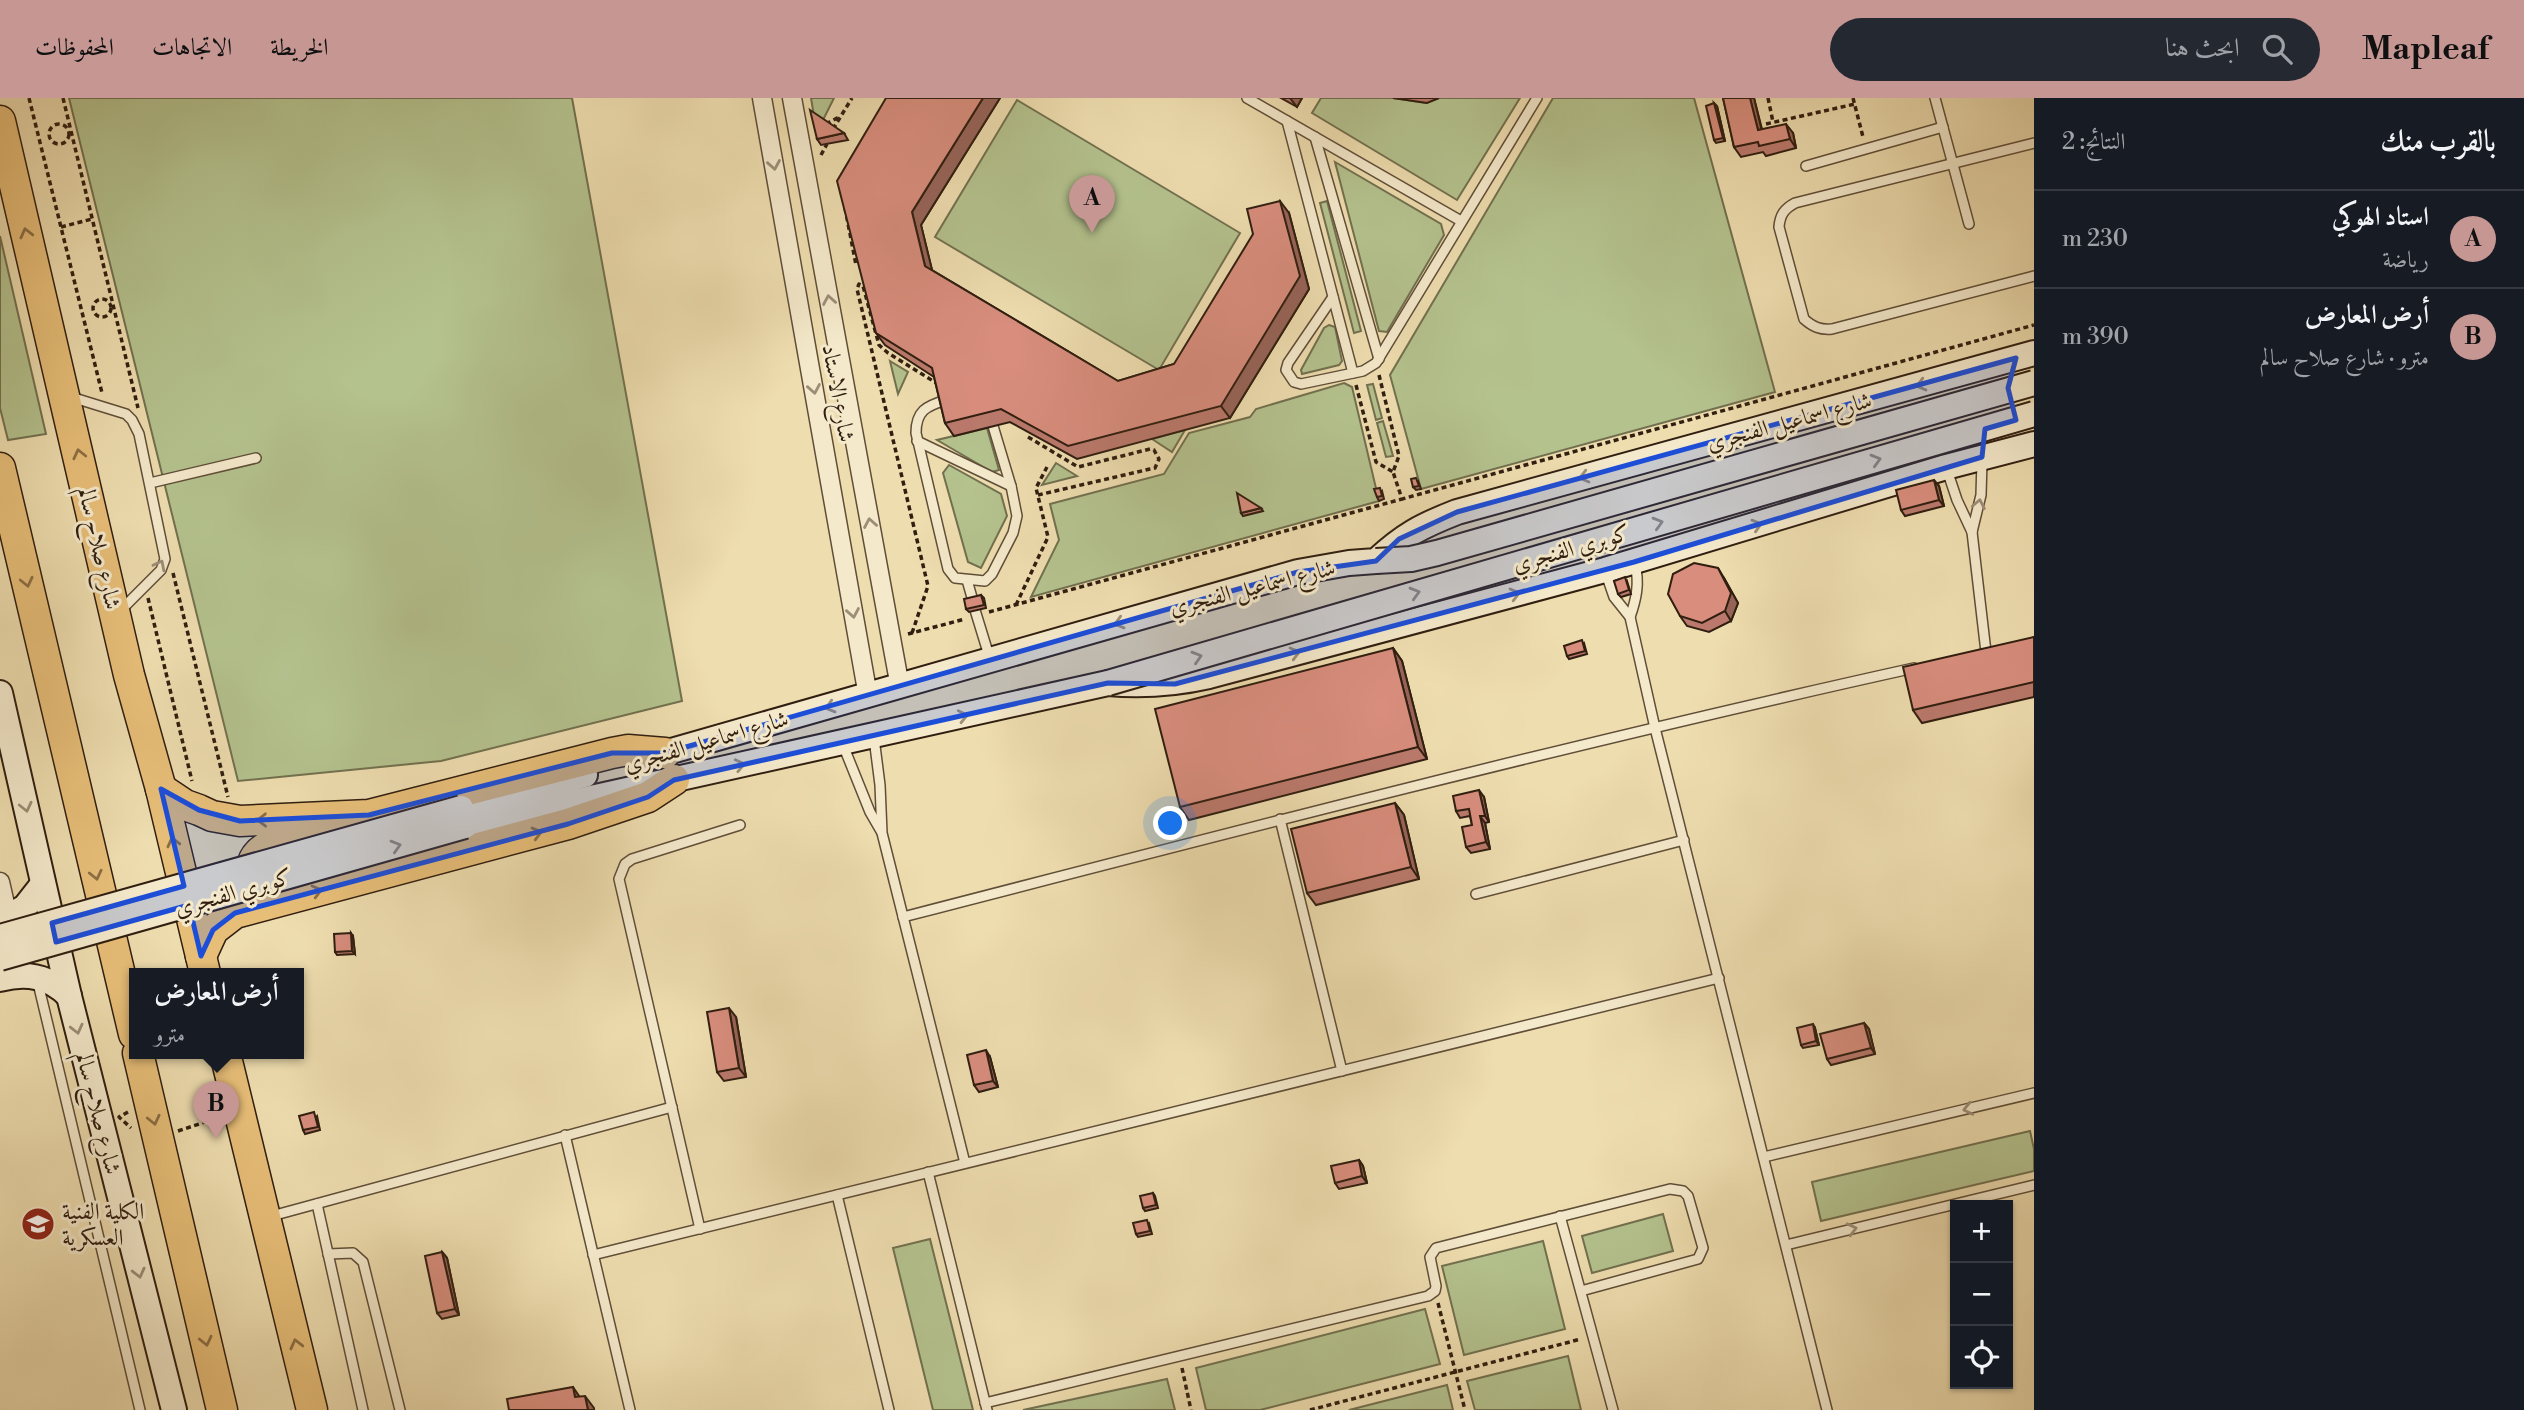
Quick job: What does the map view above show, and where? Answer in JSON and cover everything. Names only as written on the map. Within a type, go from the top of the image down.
[{"type":"highway","name":"شارع صلاح سالم","points":[[0,121],[66,395],[115,616],[161,789],[203,964]]},
{"type":"highway","points":[[0,532],[3,480]]},
{"type":"highway","points":[[3,480],[129,1013]]},
{"type":"highway","points":[[203,964],[213,930],[235,913],[568,824],[648,797],[669,766],[628,750],[612,753],[369,815],[281,841],[258,851],[252,861],[251,880],[256,894],[274,902]]},
{"type":"highway","points":[[161,789],[185,805],[233,820],[269,821],[369,815]]},
{"type":"highway","points":[[139,1059],[222,1410]]},
{"type":"highway","points":[[226,1059],[312,1410]]},
{"type":"main road","name":"شارع اسماعيل الفنجري","points":[[463,817],[669,766],[868,696],[1298,572],[1376,561],[1399,539],[1457,512],[2025,355]]},
{"type":"main road","points":[[2025,355],[2009,380],[2010,403],[2023,431],[2034,443]]},
{"type":"main road","points":[[1960,374],[1970,386],[1983,413],[1985,442],[1982,457]]},
{"type":"main road","name":"كوبري الفنجري","points":[[1376,561],[1437,553],[2034,383]]},
{"type":"main road","name":"كوبري الفنجري","points":[[1108,683],[2034,414]]},
{"type":"main road","name":"شارع اسماعيل الفنجري","points":[[669,766],[842,744],[1108,683],[1175,684],[1209,676],[1634,562],[2034,443]]},
{"type":"main road","name":"شارع صلاح سالم","points":[[0,693],[69,996],[174,1410]]},
{"type":"main road","name":"كوبري الفنجري","points":[[3,925],[463,817]]},
{"type":"main road","name":"كوبري الفنجري","points":[[0,958],[463,817]]},
{"type":"main road","points":[[3,925],[25,907],[43,884]]},
{"type":"main road","points":[[0,979],[17,975],[37,976],[55,984],[69,996]]},
{"type":"street","name":"شارع الاستاد","points":[[762,98],[868,696]]},
{"type":"street","name":"شارع الاستاد","points":[[792,98],[900,687]]},
{"type":"street","points":[[0,882],[3,925]]},
{"type":"lane","points":[[1247,98],[1461,221]]},
{"type":"lane","points":[[1333,297],[1288,363],[1286,370],[1294,382],[1301,384],[1353,373],[1370,368],[1379,359],[1537,98]]},
{"type":"lane","points":[[1934,98],[1969,224]]},
{"type":"lane","points":[[1287,121],[1353,373]]},
{"type":"lane","points":[[1806,166],[1942,127]]},
{"type":"lane","points":[[1315,137],[1379,359]]},
{"type":"lane","points":[[2034,143],[1795,203],[1786,208],[1780,217],[1779,227],[1804,319],[1822,330],[2034,276]]},
{"type":"lane","points":[[66,395],[126,414],[137,428],[150,484],[165,553],[163,564],[115,616]]},
{"type":"lane","points":[[946,400],[926,406],[920,411],[916,425],[917,441],[948,569],[955,578],[981,581],[989,577],[1013,533],[1017,516],[993,426]]},
{"type":"lane","points":[[917,441],[1011,486]]},
{"type":"lane","points":[[1972,532],[1980,495],[1982,457]]},
{"type":"lane","points":[[150,484],[256,458]]},
{"type":"lane","points":[[1947,467],[1957,500],[1972,532],[1986,652]]},
{"type":"lane","points":[[1630,617],[1636,599],[1638,575],[1634,562]]},
{"type":"lane","points":[[1605,570],[1614,597],[1630,617],[1655,728],[1827,1410]]},
{"type":"lane","points":[[967,580],[990,659]]},
{"type":"lane","points":[[1973,654],[1998,648]]},
{"type":"lane","points":[[904,917],[1280,820],[1921,666]]},
{"type":"lane","points":[[874,736],[882,833],[965,1163]]},
{"type":"lane","points":[[842,744],[870,812],[882,833]]},
{"type":"lane","points":[[1280,820],[1342,1070]]},
{"type":"lane","points":[[699,1228],[619,879],[625,864],[632,859],[740,825]]},
{"type":"lane","points":[[1476,894],[1684,840]]},
{"type":"lane","points":[[37,976],[140,1410]]},
{"type":"lane","points":[[593,1255],[1720,978]]},
{"type":"lane","points":[[1764,1157],[2034,1093]]},
{"type":"lane","points":[[265,1218],[672,1107]]},
{"type":"lane","points":[[565,1135],[630,1410]]},
{"type":"lane","points":[[928,1172],[986,1406],[1179,1355],[1428,1296],[1435,1291],[1436,1282],[1430,1257],[1436,1248],[1677,1188],[1688,1196],[1703,1248],[1698,1259],[1581,1292]]},
{"type":"lane","points":[[1786,1245],[2034,1185]]},
{"type":"lane","points":[[837,1195],[889,1410]]},
{"type":"lane","points":[[317,1204],[363,1410]]},
{"type":"lane","points":[[1560,1216],[1613,1410]]},
{"type":"lane","points":[[328,1254],[354,1253],[363,1262],[400,1410]]},
{"type":"path","points":[[29,98],[106,409]]},
{"type":"path","points":[[63,98],[136,396],[137,428]]},
{"type":"path","points":[[833,129],[852,98]]},
{"type":"path","points":[[1768,98],[1773,122]]},
{"type":"path","points":[[1853,98],[1866,149]]},
{"type":"path","points":[[1766,124],[1855,104]]},
{"type":"path","points":[[826,124],[840,116]]},
{"type":"path","points":[[61,124],[69,131],[62,144],[52,142],[49,138],[49,132],[55,125],[61,124]]},
{"type":"path","points":[[39,140],[49,138]]},
{"type":"path","points":[[843,202],[856,265]]},
{"type":"path","points":[[61,227],[92,219]]},
{"type":"path","points":[[912,633],[928,586],[857,289],[859,284],[863,286],[879,345],[943,387]]},
{"type":"path","points":[[93,310],[96,301],[100,299],[113,306]]},
{"type":"path","points":[[93,310],[99,318],[104,318],[113,306]]},
{"type":"path","points":[[82,313],[93,310]]},
{"type":"path","points":[[891,639],[975,609],[1016,605],[2034,324]]},
{"type":"path","points":[[1380,380],[1399,456],[1393,472],[1402,499]]},
{"type":"path","points":[[1357,386],[1376,462],[1393,472]]},
{"type":"path","points":[[1028,437],[1078,467],[1150,449],[1154,450],[1159,459],[1154,468],[1038,495]]},
{"type":"path","points":[[1016,605],[1048,537],[1036,485],[1047,467]]},
{"type":"path","points":[[163,564],[175,576],[233,820]]},
{"type":"path","points":[[145,585],[198,810]]},
{"type":"path","points":[[158,1137],[239,1111]]},
{"type":"path","points":[[1435,1291],[1465,1410]]},
{"type":"path","points":[[1310,1410],[1593,1336]]},
{"type":"path","points":[[1179,1355],[1191,1410]]},
{"type":"highlighted area","points":[[2016,358],[2008,388],[2016,420],[1985,429],[1982,457],[1634,562],[1175,684],[1108,683],[674,780],[648,797],[568,824],[235,913],[213,930],[201,956],[189,905],[56,942],[52,923],[184,886],[161,789],[199,810],[240,821],[369,815],[612,753],[665,753],[1298,572],[1376,561],[1399,539],[1457,512]]},
{"type":"green space","points":[[69,98],[572,98],[682,701],[441,761],[238,781]]},
{"type":"green space","points":[[811,98],[834,98],[822,122],[814,116]]},
{"type":"green space","points":[[1321,98],[1393,98],[1426,103],[1439,98],[1520,98],[1457,200],[1312,113]]},
{"type":"green space","points":[[1553,98],[1694,98],[1775,392],[1421,489],[1390,375]]},
{"type":"green space","points":[[1017,100],[1240,233],[1159,370],[935,237]]},
{"type":"green space","points":[[1335,162],[1441,224],[1444,235],[1387,332],[1379,331]]},
{"type":"green space","points":[[1327,201],[1361,331],[1354,333],[1320,203]]},
{"type":"green space","points":[[0,236],[46,434],[8,440],[0,408]]},
{"type":"green space","points":[[1329,325],[1335,327],[1342,361],[1339,365],[1302,374],[1301,370],[1324,328]]},
{"type":"green space","points":[[890,361],[908,372],[898,394]]},
{"type":"green space","points":[[1344,383],[1352,387],[1379,501],[1031,597],[1059,540],[1050,504],[1164,474],[1189,433],[1250,417],[1256,409]]},
{"type":"green space","points":[[1373,384],[1382,418],[1376,420],[1367,385]]},
{"type":"green space","points":[[1383,421],[1393,456],[1386,457],[1377,423]]},
{"type":"green space","points":[[987,428],[999,470],[992,472],[937,440]]},
{"type":"green space","points":[[1185,430],[1172,452],[1152,439]]},
{"type":"green space","points":[[1056,463],[1077,476],[1042,485]]},
{"type":"green space","points":[[949,465],[1001,494],[1007,516],[981,568],[968,562],[943,473]]},
{"type":"green space","points":[[2030,1131],[2034,1149],[2034,1171],[1821,1221],[1812,1182]]},
{"type":"green space","points":[[1663,1214],[1673,1251],[1592,1273],[1582,1236]]},
{"type":"green space","points":[[930,1239],[973,1410],[933,1410],[893,1248]]},
{"type":"green space","points":[[1543,1241],[1565,1329],[1464,1355],[1442,1266]]},
{"type":"green space","points":[[1425,1309],[1440,1364],[1260,1410],[1206,1410],[1196,1368]]},
{"type":"green space","points":[[1568,1356],[1581,1410],[1475,1410],[1467,1381]]},
{"type":"green space","points":[[1167,1379],[1175,1410],[1023,1410]]},
{"type":"green space","points":[[1447,1385],[1453,1410],[1349,1410]]},
{"type":"building","points":[[886,98],[983,98],[912,212],[925,266],[1118,381],[1174,364],[1253,234],[1247,209],[1280,201],[1300,276],[1221,406],[1068,446],[1001,409],[945,423],[932,368],[876,333],[837,181]]},
{"type":"building","points":[[1723,98],[1750,98],[1758,130],[1786,124],[1790,139],[1759,146],[1758,142],[1734,147]]},
{"type":"building","points":[[1714,103],[1723,138],[1714,140],[1706,106]]},
{"type":"building","points":[[810,110],[822,118],[844,133],[817,139]]},
{"type":"building","points":[[1416,478],[1419,486],[1413,487],[1411,479]]},
{"type":"building","points":[[1934,480],[1939,500],[1901,510],[1896,490]]},
{"type":"building","points":[[1380,488],[1382,496],[1377,497],[1374,489]]},
{"type":"building","points":[[1237,493],[1261,508],[1241,513]]},
{"type":"building","points":[[1694,563],[1718,568],[1731,593],[1725,611],[1702,623],[1680,616],[1668,594],[1673,574]]},
{"type":"building","points":[[1625,577],[1629,590],[1618,594],[1614,581]]},
{"type":"building","points":[[981,595],[984,605],[966,609],[964,599]]},
{"type":"building","points":[[2034,637],[2034,682],[1913,710],[1903,667]]},
{"type":"building","points":[[1582,640],[1585,651],[1567,656],[1564,646]]},
{"type":"building","points":[[1393,648],[1418,747],[1180,807],[1155,709]]},
{"type":"building","points":[[1479,790],[1485,816],[1480,816],[1486,842],[1466,847],[1462,827],[1472,825],[1469,809],[1456,811],[1453,796]]},
{"type":"building","points":[[1395,803],[1411,867],[1307,893],[1291,829]]},
{"type":"building","points":[[351,933],[352,951],[335,952],[334,934]]},
{"type":"building","points":[[729,1008],[739,1068],[717,1072],[707,1012]]},
{"type":"building","points":[[1864,1023],[1871,1048],[1827,1059],[1820,1034]]},
{"type":"building","points":[[1813,1024],[1816,1041],[1801,1045],[1797,1028]]},
{"type":"building","points":[[986,1050],[993,1081],[974,1085],[967,1055]]},
{"type":"building","points":[[314,1112],[318,1127],[303,1130],[299,1116]]},
{"type":"building","points":[[1359,1160],[1362,1176],[1335,1183],[1331,1166]]},
{"type":"building","points":[[1153,1193],[1156,1205],[1143,1208],[1140,1196]]},
{"type":"building","points":[[1147,1220],[1150,1231],[1136,1234],[1133,1223]]},
{"type":"building","points":[[442,1252],[455,1309],[437,1313],[425,1256]]},
{"type":"building","points":[[573,1387],[575,1397],[585,1396],[588,1410],[509,1410],[507,1399]]},
{"type":"place","name":"استاد الهوكي","points":[[1092,233]]},
{"type":"place","name":"أرض المعارض","points":[[216,1139]]},
{"type":"place","name":"الكلية الفنية العسكرية","points":[[38,1224]]}]
